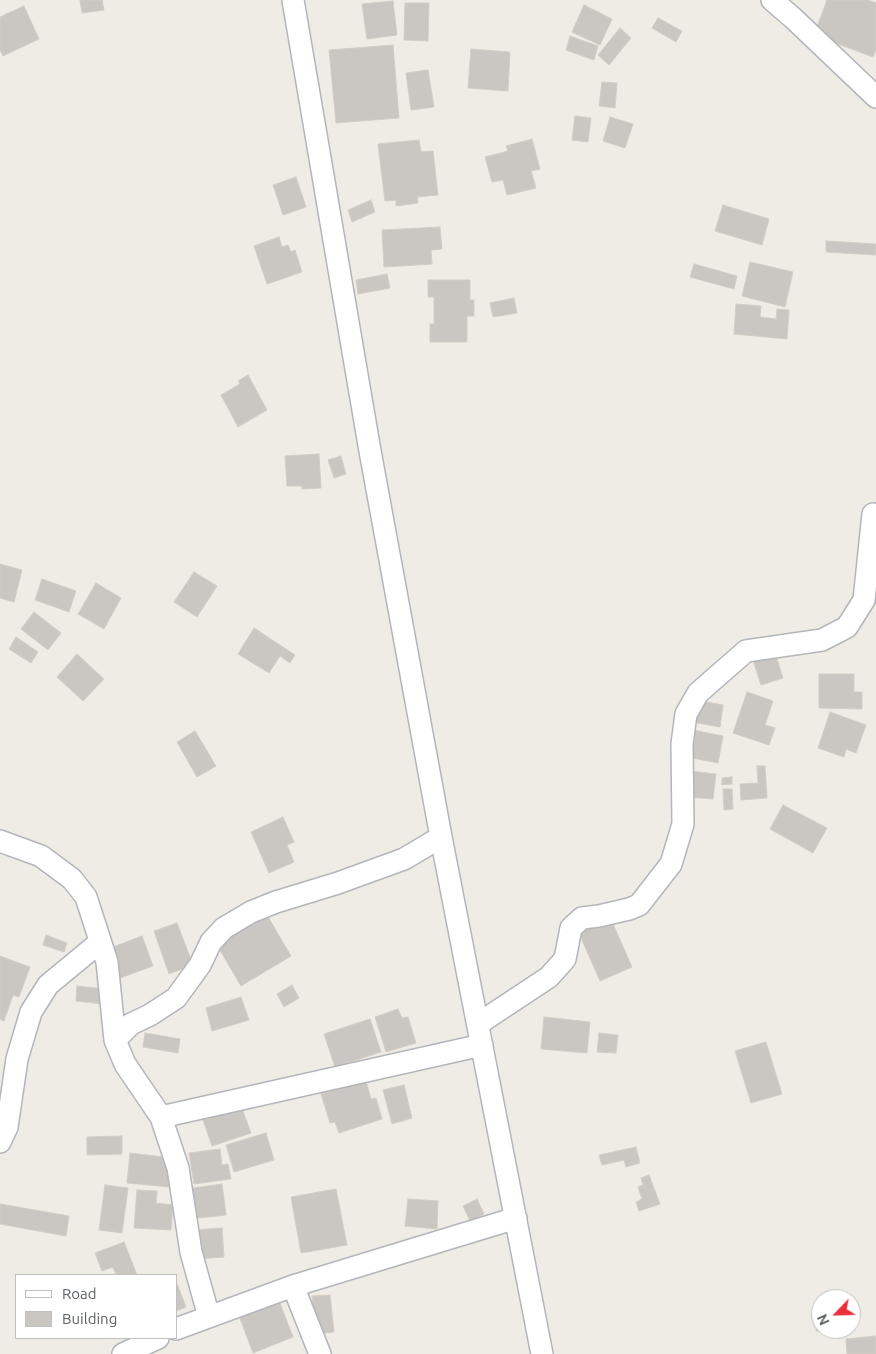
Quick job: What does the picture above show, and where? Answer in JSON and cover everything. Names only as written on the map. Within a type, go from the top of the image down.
[{"type":"street","points":[[293,0],[343,301],[442,837],[542,1354]]},
{"type":"street","points":[[772,0],[876,97]]},
{"type":"street","points":[[478,1024],[549,977],[565,960],[571,928],[582,918],[599,916],[639,905],[671,864],[683,824],[682,744],[686,714],[698,694],[746,652],[822,640],[847,626],[864,600],[873,514]]},
{"type":"street","points":[[116,1040],[131,1024],[150,1015],[176,998],[200,965],[211,942],[224,928],[250,912],[276,902],[338,883],[404,859],[442,837]]},
{"type":"street","points":[[0,841],[41,856],[72,879],[86,897],[106,962],[116,1040],[125,1064],[161,1116],[178,1168],[191,1252],[209,1317]]},
{"type":"street","points":[[0,1142],[7,1127],[17,1059],[31,1012],[48,985],[100,942]]},
{"type":"street","points":[[161,1116],[482,1045]]},
{"type":"street","points":[[178,1328],[293,1286],[516,1218]]},
{"type":"street","points":[[293,1286],[320,1354]]},
{"type":"street","points":[[123,1354],[156,1339]]},
{"type":"building","points":[[80,0],[102,0],[104,10],[82,13]]},
{"type":"building","points":[[827,0],[868,0],[876,3],[876,49],[873,57],[814,35]]},
{"type":"building","points":[[393,1],[397,35],[367,39],[362,4]]},
{"type":"building","points":[[405,3],[429,3],[428,41],[404,40]]},
{"type":"building","points":[[584,5],[612,19],[600,45],[572,32]]},
{"type":"building","points":[[24,6],[39,39],[3,56],[0,50],[0,17]]},
{"type":"building","points":[[658,18],[682,31],[676,42],[652,28]]},
{"type":"building","points":[[620,28],[631,38],[609,65],[598,55]]},
{"type":"building","points":[[570,36],[598,46],[594,60],[566,50]]},
{"type":"building","points":[[393,45],[399,118],[336,123],[329,50]]},
{"type":"building","points":[[471,49],[510,52],[508,91],[468,88]]},
{"type":"building","points":[[428,70],[434,107],[411,110],[406,73]]},
{"type":"building","points":[[602,82],[617,83],[615,108],[599,106]]},
{"type":"building","points":[[575,116],[591,118],[588,142],[572,140]]},
{"type":"building","points":[[610,117],[633,124],[625,148],[603,141]]},
{"type":"building","points":[[532,139],[540,169],[531,171],[536,188],[507,195],[503,180],[492,182],[485,157],[508,151],[506,146]]},
{"type":"building","points":[[419,140],[421,152],[433,151],[438,195],[417,197],[418,203],[396,206],[396,200],[385,201],[378,144]]},
{"type":"building","points":[[296,177],[306,207],[283,215],[273,185]]},
{"type":"building","points":[[371,200],[375,212],[352,222],[348,210]]},
{"type":"building","points":[[723,205],[769,219],[762,245],[715,231]]},
{"type":"building","points":[[440,227],[442,249],[431,250],[432,264],[384,267],[382,230]]},
{"type":"building","points":[[279,237],[282,247],[288,245],[291,252],[295,250],[302,272],[267,284],[254,246]]},
{"type":"building","points":[[826,241],[876,244],[876,255],[826,252]]},
{"type":"building","points":[[750,262],[793,272],[785,307],[742,296]]},
{"type":"building","points":[[694,264],[737,276],[734,289],[690,277]]},
{"type":"building","points":[[387,274],[390,288],[358,294],[356,280]]},
{"type":"building","points":[[428,280],[470,280],[470,300],[474,300],[474,316],[467,316],[467,342],[430,342],[430,324],[434,324],[434,297],[428,297]]},
{"type":"building","points":[[514,298],[517,313],[493,317],[490,303]]},
{"type":"building","points":[[736,304],[761,306],[760,317],[776,319],[777,309],[789,310],[787,339],[734,334]]},
{"type":"building","points":[[248,375],[267,410],[238,427],[221,395],[240,384],[238,381]]},
{"type":"building","points":[[319,454],[321,488],[302,489],[302,486],[287,486],[285,456]]},
{"type":"building","points":[[341,456],[346,474],[334,478],[328,460]]},
{"type":"building","points":[[0,564],[22,570],[14,602],[0,598]]},
{"type":"building","points":[[194,572],[217,586],[197,617],[174,602]]},
{"type":"building","points":[[42,579],[76,591],[69,612],[35,600]]},
{"type":"building","points":[[96,583],[121,598],[104,629],[78,614]]},
{"type":"building","points":[[34,612],[61,633],[48,650],[21,629]]},
{"type":"building","points":[[254,628],[295,655],[290,663],[280,656],[269,673],[238,654]]},
{"type":"building","points":[[16,637],[38,652],[31,663],[9,649]]},
{"type":"building","points":[[774,650],[783,678],[761,685],[752,657]]},
{"type":"building","points":[[77,654],[104,679],[83,701],[57,677]]},
{"type":"building","points":[[819,674],[854,674],[854,692],[862,692],[862,709],[819,708]]},
{"type":"building","points":[[747,692],[773,701],[765,725],[775,728],[769,745],[733,733]]},
{"type":"building","points":[[696,700],[723,705],[720,727],[692,722]]},
{"type":"building","points":[[830,712],[866,725],[856,753],[846,749],[844,757],[818,748]]},
{"type":"building","points":[[693,730],[723,736],[718,763],[687,757]]},
{"type":"building","points":[[195,731],[216,766],[197,777],[177,742]]},
{"type":"building","points":[[757,766],[765,766],[767,798],[741,800],[740,784],[758,783]]},
{"type":"building","points":[[689,771],[716,774],[713,799],[686,797]]},
{"type":"building","points":[[732,777],[732,784],[722,785],[722,778]]},
{"type":"building","points":[[723,789],[732,789],[733,809],[724,810]]},
{"type":"building","points":[[783,805],[827,828],[813,853],[770,829]]},
{"type":"building","points":[[283,817],[294,842],[287,845],[294,862],[269,873],[251,832]]},
{"type":"building","points":[[267,915],[291,956],[241,986],[217,945]]},
{"type":"building","points":[[610,917],[632,967],[600,981],[578,931]]},
{"type":"building","points":[[177,923],[193,965],[169,974],[154,931]]},
{"type":"building","points":[[46,935],[67,943],[64,952],[43,945]]},
{"type":"building","points":[[142,936],[153,966],[120,978],[108,949]]},
{"type":"building","points":[[0,956],[30,967],[19,997],[13,995],[4,1021],[0,1019]]},
{"type":"building","points":[[292,985],[299,998],[284,1007],[277,994]]},
{"type":"building","points":[[77,986],[105,989],[103,1004],[76,1001]]},
{"type":"building","points":[[241,997],[249,1020],[212,1031],[206,1008]]},
{"type":"building","points":[[398,1009],[402,1018],[408,1017],[416,1043],[386,1052],[375,1017]]},
{"type":"building","points":[[544,1017],[590,1022],[587,1053],[541,1049]]},
{"type":"building","points":[[370,1019],[381,1052],[335,1067],[324,1034]]},
{"type":"building","points":[[145,1033],[180,1039],[178,1053],[143,1047]]},
{"type":"building","points":[[599,1033],[618,1035],[616,1053],[597,1052]]},
{"type":"building","points":[[766,1042],[782,1094],[751,1103],[735,1051]]},
{"type":"building","points":[[366,1081],[371,1099],[376,1098],[382,1119],[339,1133],[335,1122],[330,1123],[321,1094]]},
{"type":"building","points":[[404,1085],[412,1118],[392,1124],[383,1090]]},
{"type":"building","points":[[240,1103],[251,1133],[212,1146],[202,1117]]},
{"type":"building","points":[[266,1133],[274,1160],[234,1172],[226,1145]]},
{"type":"building","points":[[122,1136],[122,1154],[87,1155],[87,1137]]},
{"type":"building","points":[[636,1147],[640,1163],[626,1167],[624,1160],[602,1165],[599,1155]]},
{"type":"building","points":[[220,1149],[222,1165],[228,1164],[231,1179],[194,1184],[189,1153]]},
{"type":"building","points":[[130,1153],[171,1158],[169,1187],[127,1183]]},
{"type":"building","points":[[649,1175],[660,1204],[639,1211],[636,1202],[642,1199],[638,1187],[643,1185],[641,1178]]},
{"type":"building","points":[[222,1184],[226,1215],[189,1219],[186,1189]]},
{"type":"building","points":[[105,1185],[128,1188],[122,1233],[99,1230]]},
{"type":"building","points":[[336,1189],[347,1245],[301,1253],[291,1197]]},
{"type":"building","points":[[137,1190],[157,1191],[156,1203],[173,1205],[171,1230],[134,1228]]},
{"type":"building","points":[[408,1199],[438,1201],[437,1229],[405,1226]]},
{"type":"building","points":[[477,1199],[484,1214],[470,1221],[463,1206]]},
{"type":"building","points":[[0,1204],[69,1216],[66,1236],[0,1224]]},
{"type":"building","points":[[222,1228],[224,1257],[195,1259],[193,1230]]},
{"type":"building","points":[[124,1242],[137,1274],[116,1274],[113,1267],[102,1271],[95,1253]]},
{"type":"building","points":[[178,1286],[186,1307],[178,1310]]},
{"type":"building","points":[[276,1293],[293,1337],[253,1353],[236,1308]]},
{"type":"building","points":[[330,1295],[334,1332],[316,1334],[312,1296]]},
{"type":"building","points":[[876,1336],[876,1354],[847,1354],[846,1339]]}]
